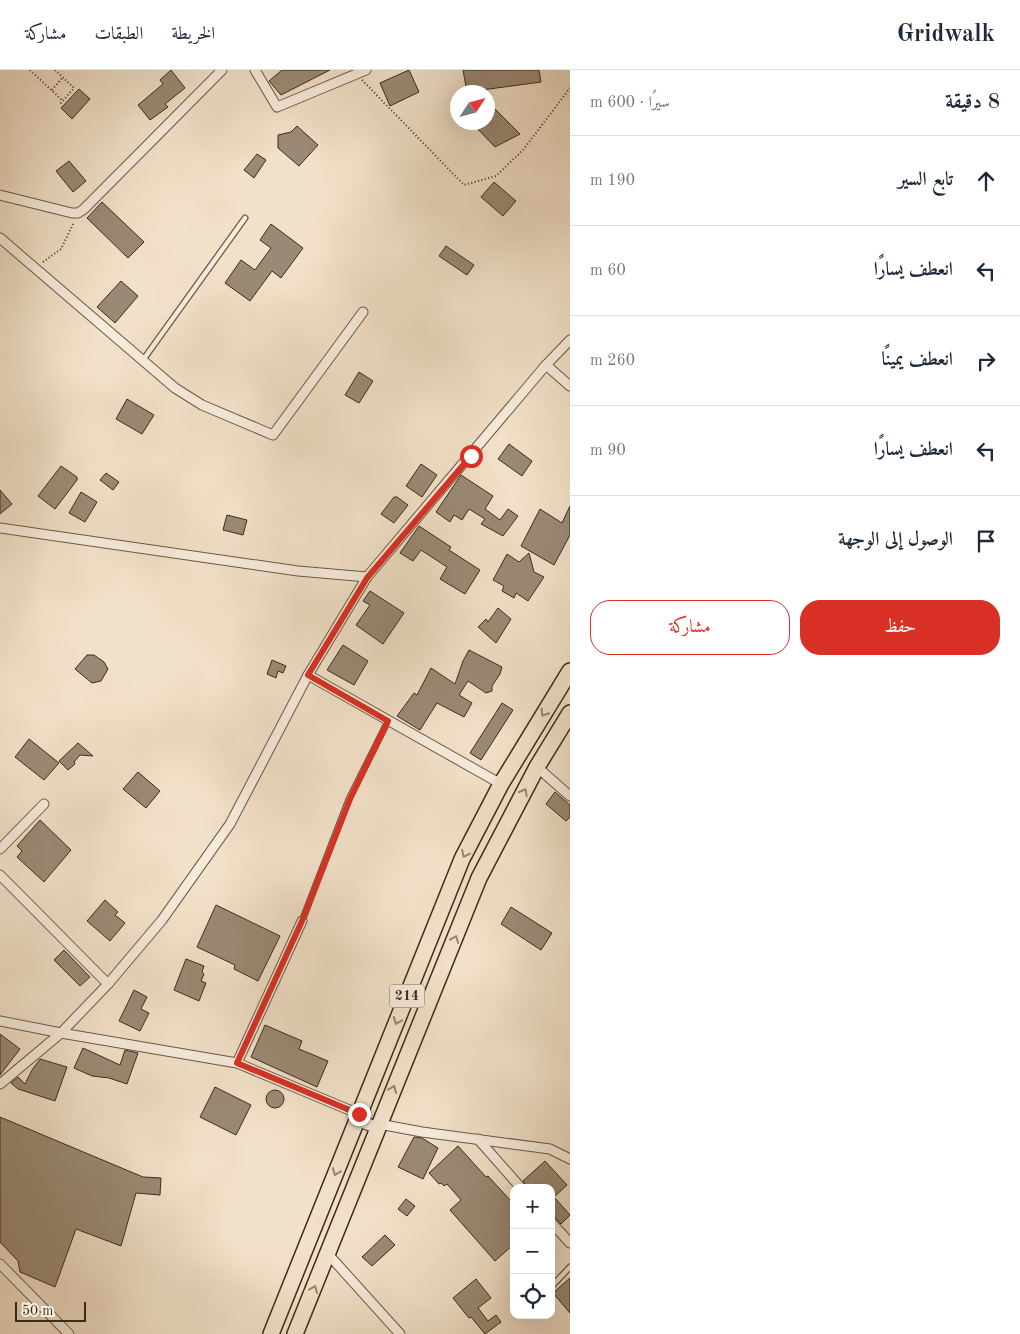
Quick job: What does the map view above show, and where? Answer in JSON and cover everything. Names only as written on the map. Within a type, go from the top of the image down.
[{"type":"highway","name":"214","points":[[271,1334],[462,859],[500,784],[570,671]]},
{"type":"highway","name":"214","points":[[295,1334],[479,878],[537,767],[570,713]]},
{"type":"street","points":[[0,195],[72,214],[78,213],[222,70]]},
{"type":"street","points":[[255,70],[276,107],[366,70]]},
{"type":"street","points":[[0,238],[188,397],[272,435],[363,312]]},
{"type":"street","points":[[0,1084],[61,1033],[108,984],[162,920],[230,824],[308,675],[367,578],[546,365],[570,340]]},
{"type":"street","points":[[546,365],[570,386]]},
{"type":"street","points":[[0,528],[298,572],[367,578]]},
{"type":"street","points":[[308,675],[500,784]]},
{"type":"street","points":[[537,767],[570,796]]},
{"type":"street","points":[[0,849],[44,804]]},
{"type":"street","points":[[0,874],[108,984]]},
{"type":"street","points":[[237,1063],[302,921]]},
{"type":"street","points":[[0,1021],[237,1063],[379,1126],[550,1149],[570,1159]]},
{"type":"street","points":[[478,1139],[517,1184]]},
{"type":"street","points":[[555,1226],[570,1243]]},
{"type":"street","points":[[328,1254],[400,1334]]},
{"type":"street","points":[[0,1264],[68,1334]]},
{"type":"lane","points":[[142,360],[245,218]]},
{"type":"lane","points":[[302,921],[350,799],[388,721]]},
{"type":"lane","points":[[555,1283],[570,1267]]},
{"type":"path","points":[[30,70],[63,100]]},
{"type":"path","points":[[56,70],[74,88],[59,105]]},
{"type":"path","points":[[356,73],[464,186],[496,176],[523,150],[570,88]]},
{"type":"path","points":[[52,90],[63,77]]},
{"type":"path","points":[[35,268],[61,248],[78,213]]},
{"type":"building","points":[[171,70],[185,88],[165,104],[168,107],[150,120],[138,105],[163,84],[160,80]]},
{"type":"building","points":[[282,70],[330,70],[281,95],[269,81]]},
{"type":"building","points":[[409,70],[419,92],[390,106],[380,83]]},
{"type":"building","points":[[463,70],[539,70],[541,82],[495,88],[495,85],[466,85]]},
{"type":"building","points":[[79,89],[90,99],[72,119],[61,108]]},
{"type":"building","points":[[495,109],[520,134],[495,147],[479,130],[495,130]]},
{"type":"building","points":[[297,126],[318,145],[299,166],[278,148],[278,135],[291,132]]},
{"type":"building","points":[[257,154],[266,160],[254,178],[244,170]]},
{"type":"building","points":[[69,161],[86,181],[73,192],[56,171]]},
{"type":"building","points":[[494,182],[516,201],[503,216],[481,197]]},
{"type":"building","points":[[102,202],[144,242],[128,258],[87,218]]},
{"type":"building","points":[[271,224],[303,248],[281,278],[272,271],[250,301],[225,283],[241,260],[255,270],[271,248],[260,240]]},
{"type":"building","points":[[446,246],[474,265],[467,275],[439,256]]},
{"type":"building","points":[[121,281],[138,296],[115,323],[97,307]]},
{"type":"building","points":[[359,372],[373,381],[359,403],[345,395]]},
{"type":"building","points":[[127,399],[154,415],[142,434],[116,419]]},
{"type":"building","points":[[509,444],[532,461],[522,476],[498,459]]},
{"type":"building","points":[[421,464],[437,475],[422,497],[406,486]]},
{"type":"building","points":[[61,466],[77,477],[77,480],[55,509],[38,496]]},
{"type":"building","points":[[106,473],[119,482],[113,490],[100,480]]},
{"type":"building","points":[[461,475],[493,496],[485,509],[500,520],[508,509],[518,516],[503,536],[481,524],[485,519],[469,509],[462,520],[454,515],[450,522],[436,512]]},
{"type":"building","points":[[0,490],[12,504],[0,514]]},
{"type":"building","points":[[81,492],[97,502],[85,522],[69,513]]},
{"type":"building","points":[[394,497],[408,505],[394,523],[381,514]]},
{"type":"building","points":[[570,506],[570,535],[554,565],[521,546],[540,509],[562,523]]},
{"type":"building","points":[[227,515],[247,520],[243,535],[223,530]]},
{"type":"building","points":[[419,526],[451,547],[449,550],[480,570],[465,594],[440,579],[447,567],[421,550],[413,561],[400,553]]},
{"type":"building","points":[[529,553],[534,572],[544,577],[528,601],[516,593],[514,598],[502,591],[504,586],[493,580],[507,554],[519,562]]},
{"type":"building","points":[[370,591],[404,613],[383,644],[356,625],[370,605],[363,601]]},
{"type":"building","points":[[498,608],[511,619],[496,643],[478,627],[486,619],[488,622]]},
{"type":"building","points":[[343,645],[368,661],[354,685],[327,670]]},
{"type":"building","points":[[469,650],[502,667],[492,686],[492,691],[486,693],[468,681],[459,695],[472,703],[464,717],[437,703],[420,730],[397,716],[414,693],[417,695],[431,668],[455,684]]},
{"type":"building","points":[[87,655],[94,655],[104,662],[108,669],[101,681],[92,683],[75,669]]},
{"type":"building","points":[[272,660],[286,666],[283,673],[278,671],[276,678],[267,674]]},
{"type":"building","points":[[502,703],[513,710],[481,760],[470,753]]},
{"type":"building","points":[[29,739],[59,763],[44,780],[15,757]]},
{"type":"building","points":[[78,743],[93,756],[80,755],[74,762],[75,764],[68,770],[59,761]]},
{"type":"building","points":[[138,772],[160,791],[146,808],[123,789]]},
{"type":"building","points":[[555,792],[570,805],[570,817],[566,821],[546,804]]},
{"type":"building","points":[[40,820],[71,850],[44,882],[17,857],[22,851],[17,846]]},
{"type":"building","points":[[105,900],[118,912],[115,915],[125,923],[110,941],[87,921]]},
{"type":"building","points":[[216,905],[280,936],[258,981],[234,969],[235,965],[197,947]]},
{"type":"building","points":[[511,907],[552,933],[541,950],[501,924]]},
{"type":"building","points":[[64,950],[90,977],[80,986],[54,960]]},
{"type":"building","points":[[186,959],[204,966],[202,972],[204,974],[201,981],[206,983],[199,1001],[174,990]]},
{"type":"building","points":[[134,990],[147,997],[141,1009],[149,1013],[140,1031],[119,1021]]},
{"type":"building","points":[[265,1025],[302,1041],[299,1049],[328,1061],[317,1087],[251,1057]]},
{"type":"building","points":[[0,1034],[20,1049],[0,1075]]},
{"type":"building","points":[[83,1048],[120,1065],[125,1050],[138,1053],[127,1084],[109,1078],[92,1076],[74,1068]]},
{"type":"building","points":[[40,1059],[67,1067],[55,1101],[18,1089],[11,1083],[18,1077],[25,1084]]},
{"type":"building","points":[[215,1087],[251,1105],[236,1135],[200,1117]]},
{"type":"building","points":[[275,1090],[281,1093],[284,1099],[281,1105],[275,1108],[269,1105],[266,1099],[269,1093]]},
{"type":"building","points":[[0,1117],[143,1177],[161,1178],[160,1195],[136,1193],[121,1246],[76,1229],[55,1287],[20,1272],[18,1261],[0,1242]]},
{"type":"building","points":[[414,1137],[422,1138],[438,1148],[423,1179],[398,1167]]},
{"type":"building","points":[[458,1146],[510,1200],[510,1248],[495,1261],[450,1210],[461,1200],[447,1184],[444,1186],[441,1183],[439,1184],[429,1173]]},
{"type":"building","points":[[545,1161],[567,1185],[555,1196],[555,1184],[525,1184],[523,1181]]},
{"type":"building","points":[[555,1198],[570,1215],[561,1224],[555,1217]]},
{"type":"building","points":[[406,1199],[415,1206],[407,1216],[398,1209]]},
{"type":"building","points":[[385,1235],[395,1245],[372,1266],[362,1257]]},
{"type":"building","points":[[570,1278],[570,1313],[555,1295],[555,1291]]},
{"type":"building","points":[[476,1279],[491,1298],[478,1308],[488,1321],[496,1315],[501,1322],[485,1334],[453,1298]]},
{"type":"route","points":[[359,1114],[237,1063],[302,921],[350,799],[388,721],[308,675],[367,578],[471,456]]}]
